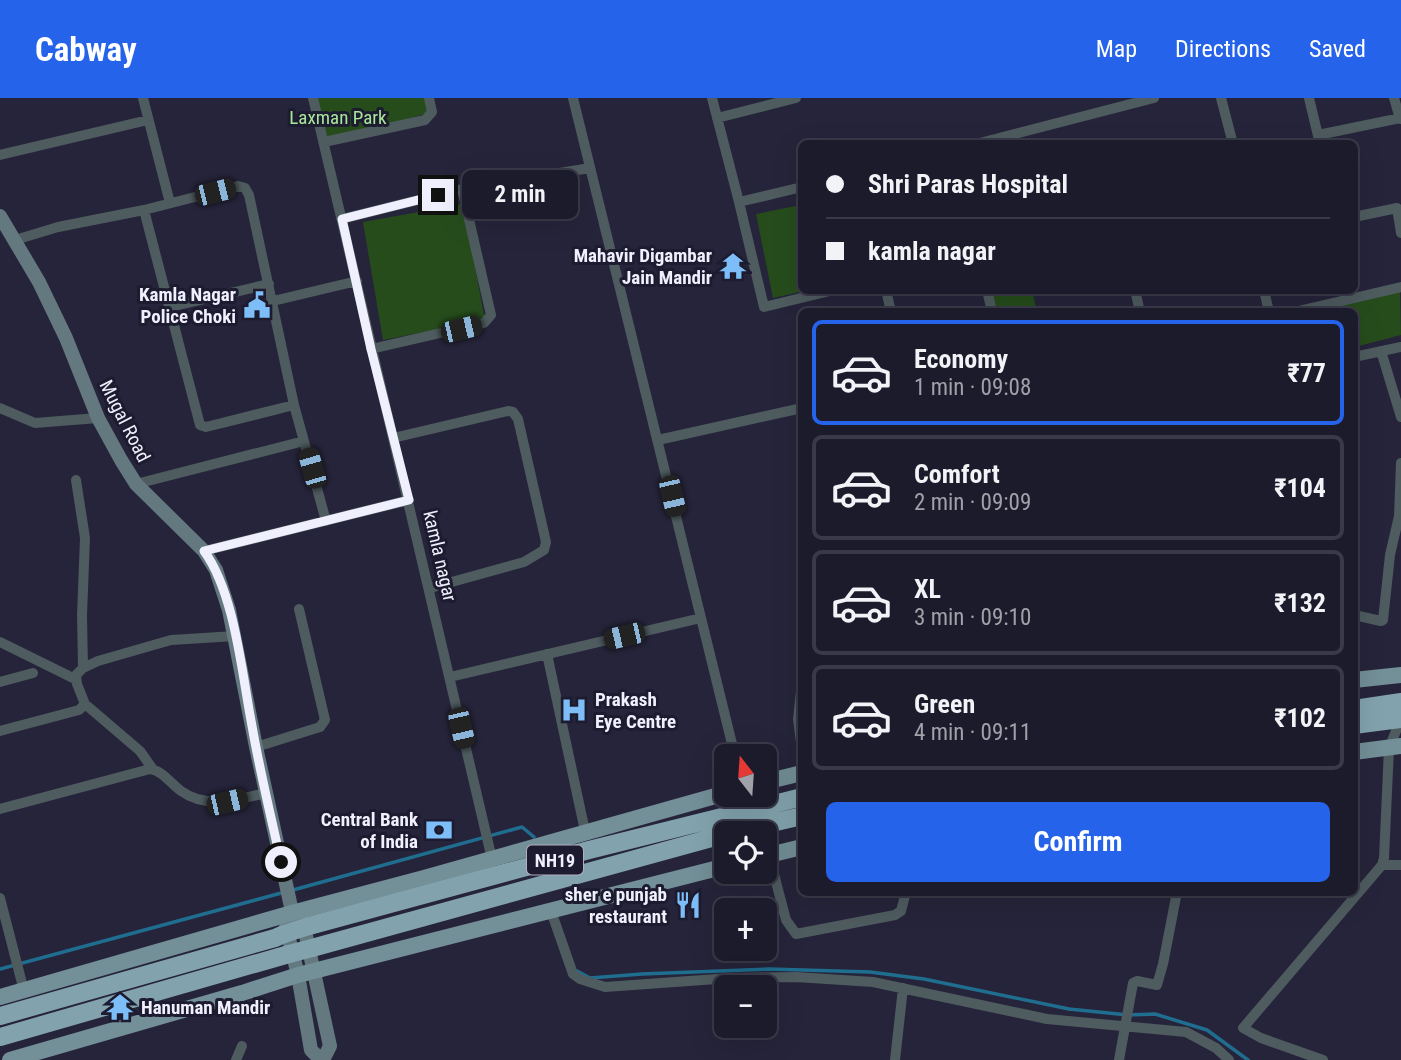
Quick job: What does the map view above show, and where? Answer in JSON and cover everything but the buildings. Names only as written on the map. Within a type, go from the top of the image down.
[{"type":"highway","points":[[1358,708],[1401,702]]},
{"type":"highway","points":[[1358,724],[1401,719]]},
{"type":"highway","name":"NH19","points":[[0,1016],[275,939],[309,926],[589,850],[798,798]]},
{"type":"highway","name":"NH19","points":[[777,822],[798,817]]},
{"type":"highway","name":"NH19","points":[[0,1037],[198,978],[714,837]]},
{"type":"main road","points":[[1358,680],[1401,675]]},
{"type":"main road","points":[[1358,752],[1395,747]]},
{"type":"main road","points":[[777,779],[798,774]]},
{"type":"main road","points":[[0,997],[290,903],[490,851],[585,831],[714,796]]},
{"type":"main road","points":[[777,853],[798,848]]},
{"type":"main road","points":[[10,1060],[316,970],[714,869]]},
{"type":"street","points":[[143,98],[170,203]]},
{"type":"street","name":"kamla nagar","points":[[313,98],[490,851]]},
{"type":"street","points":[[324,142],[425,120],[432,114],[429,98]]},
{"type":"street","points":[[572,98],[732,744]]},
{"type":"street","points":[[712,98],[764,307],[818,294]]},
{"type":"street","points":[[716,118],[796,98]]},
{"type":"street","points":[[1100,98],[1104,111]]},
{"type":"street","points":[[992,140],[1154,98]]},
{"type":"street","points":[[1221,98],[1232,140]]},
{"type":"street","points":[[1309,98],[1319,139],[1400,119],[1394,98]]},
{"type":"street","points":[[0,155],[148,120]]},
{"type":"street","points":[[342,219],[462,189],[590,168]]},
{"type":"street","points":[[15,240],[58,227],[144,210],[238,186],[245,188],[249,195],[274,301],[294,405],[326,521]]},
{"type":"street","points":[[739,202],[798,188]]},
{"type":"street","points":[[371,349],[484,323],[489,319],[491,315],[462,189]]},
{"type":"street","points":[[1358,216],[1397,208],[1401,233]]},
{"type":"street","points":[[144,210],[201,426],[294,405]]},
{"type":"street","name":"Mugal Road","points":[[0,216],[66,338],[108,439],[136,484],[204,551],[216,570],[235,636],[290,903]]},
{"type":"street","points":[[274,301],[357,281]]},
{"type":"street","points":[[170,307],[269,284]]},
{"type":"street","points":[[1310,308],[1401,286]]},
{"type":"street","points":[[1358,356],[1401,347]]},
{"type":"street","points":[[1381,351],[1401,417]]},
{"type":"street","points":[[0,408],[35,423],[98,418]]},
{"type":"street","points":[[658,439],[798,409]]},
{"type":"street","points":[[393,438],[508,411],[513,412],[518,419],[546,542],[544,550],[524,562],[430,588]]},
{"type":"street","points":[[136,484],[304,441]]},
{"type":"street","points":[[1358,616],[1383,620],[1390,555],[1399,516],[1401,463]]},
{"type":"street","points":[[76,480],[85,538],[83,668]]},
{"type":"street","points":[[204,551],[409,500]]},
{"type":"street","points":[[256,747],[320,727],[325,720],[299,609]]},
{"type":"street","points":[[450,677],[701,618]]},
{"type":"street","points":[[235,636],[172,640],[98,661],[77,672],[75,679],[85,704],[143,754],[152,768],[180,790],[208,802],[227,802],[266,793]]},
{"type":"street","points":[[0,642],[75,679]]},
{"type":"street","points":[[547,654],[585,831]]},
{"type":"street","points":[[0,682],[33,673]]},
{"type":"street","points":[[0,731],[79,710],[85,704]]},
{"type":"street","points":[[1358,893],[1382,865],[1384,858],[1395,747],[1401,719]]},
{"type":"street","points":[[0,809],[152,768]]},
{"type":"street","points":[[1382,865],[1401,865]]},
{"type":"street","points":[[775,884],[786,920],[796,934],[895,915],[901,911],[905,896]]},
{"type":"street","points":[[1119,1060],[1134,981],[1157,985],[1176,896]]},
{"type":"street","points":[[1323,1060],[1261,1038],[1242,1028],[1355,896]]},
{"type":"street","points":[[0,898],[24,991]]},
{"type":"street","points":[[290,903],[303,922],[316,970],[330,1045],[322,1060],[312,1050],[286,927],[290,903]]},
{"type":"street","points":[[551,911],[573,974],[605,988],[731,978],[796,977],[873,982],[1047,1019],[1126,1021],[1186,1032],[1216,1048],[1229,1060]]},
{"type":"street","points":[[895,1060],[903,988]]},
{"type":"street","points":[[236,1060],[242,1046]]},
{"type":"green space","name":"Laxman Park","points":[[313,98],[429,98],[432,112],[324,142]]},
{"type":"green space","points":[[463,204],[485,320],[383,340],[363,222]]},
{"type":"green space","points":[[798,206],[798,292],[773,298],[756,214]]},
{"type":"green space","points":[[1400,290],[1401,335],[1358,346],[1358,308],[1330,308]]},
{"type":"green space","points":[[988,294],[1033,294],[1036,308],[991,308]]},
{"type":"waterway","points":[[293,890],[522,827],[534,837]]},
{"type":"waterway","points":[[0,969],[285,892]]},
{"type":"waterway","points":[[577,971],[590,978],[769,969],[870,972],[924,979],[1069,1009],[1128,1015],[1155,1014],[1207,1030],[1248,1060]]},
{"type":"place","name":"Mahavir Digambar Jain Mandir","points":[[733,266]]},
{"type":"place","name":"Kamla Nagar Police Choki","points":[[257,305]]},
{"type":"place","name":"Prakash Eye Centre","points":[[574,710]]},
{"type":"place","name":"Central Bank of India","points":[[439,830]]},
{"type":"place","name":"sher e punjab restaurant","points":[[688,905]]},
{"type":"place","name":"Hanuman Mandir","points":[[120,1007]]},
{"type":"route","points":[[281,862],[229,610],[216,570],[204,551],[409,500],[342,219],[438,195]]}]
